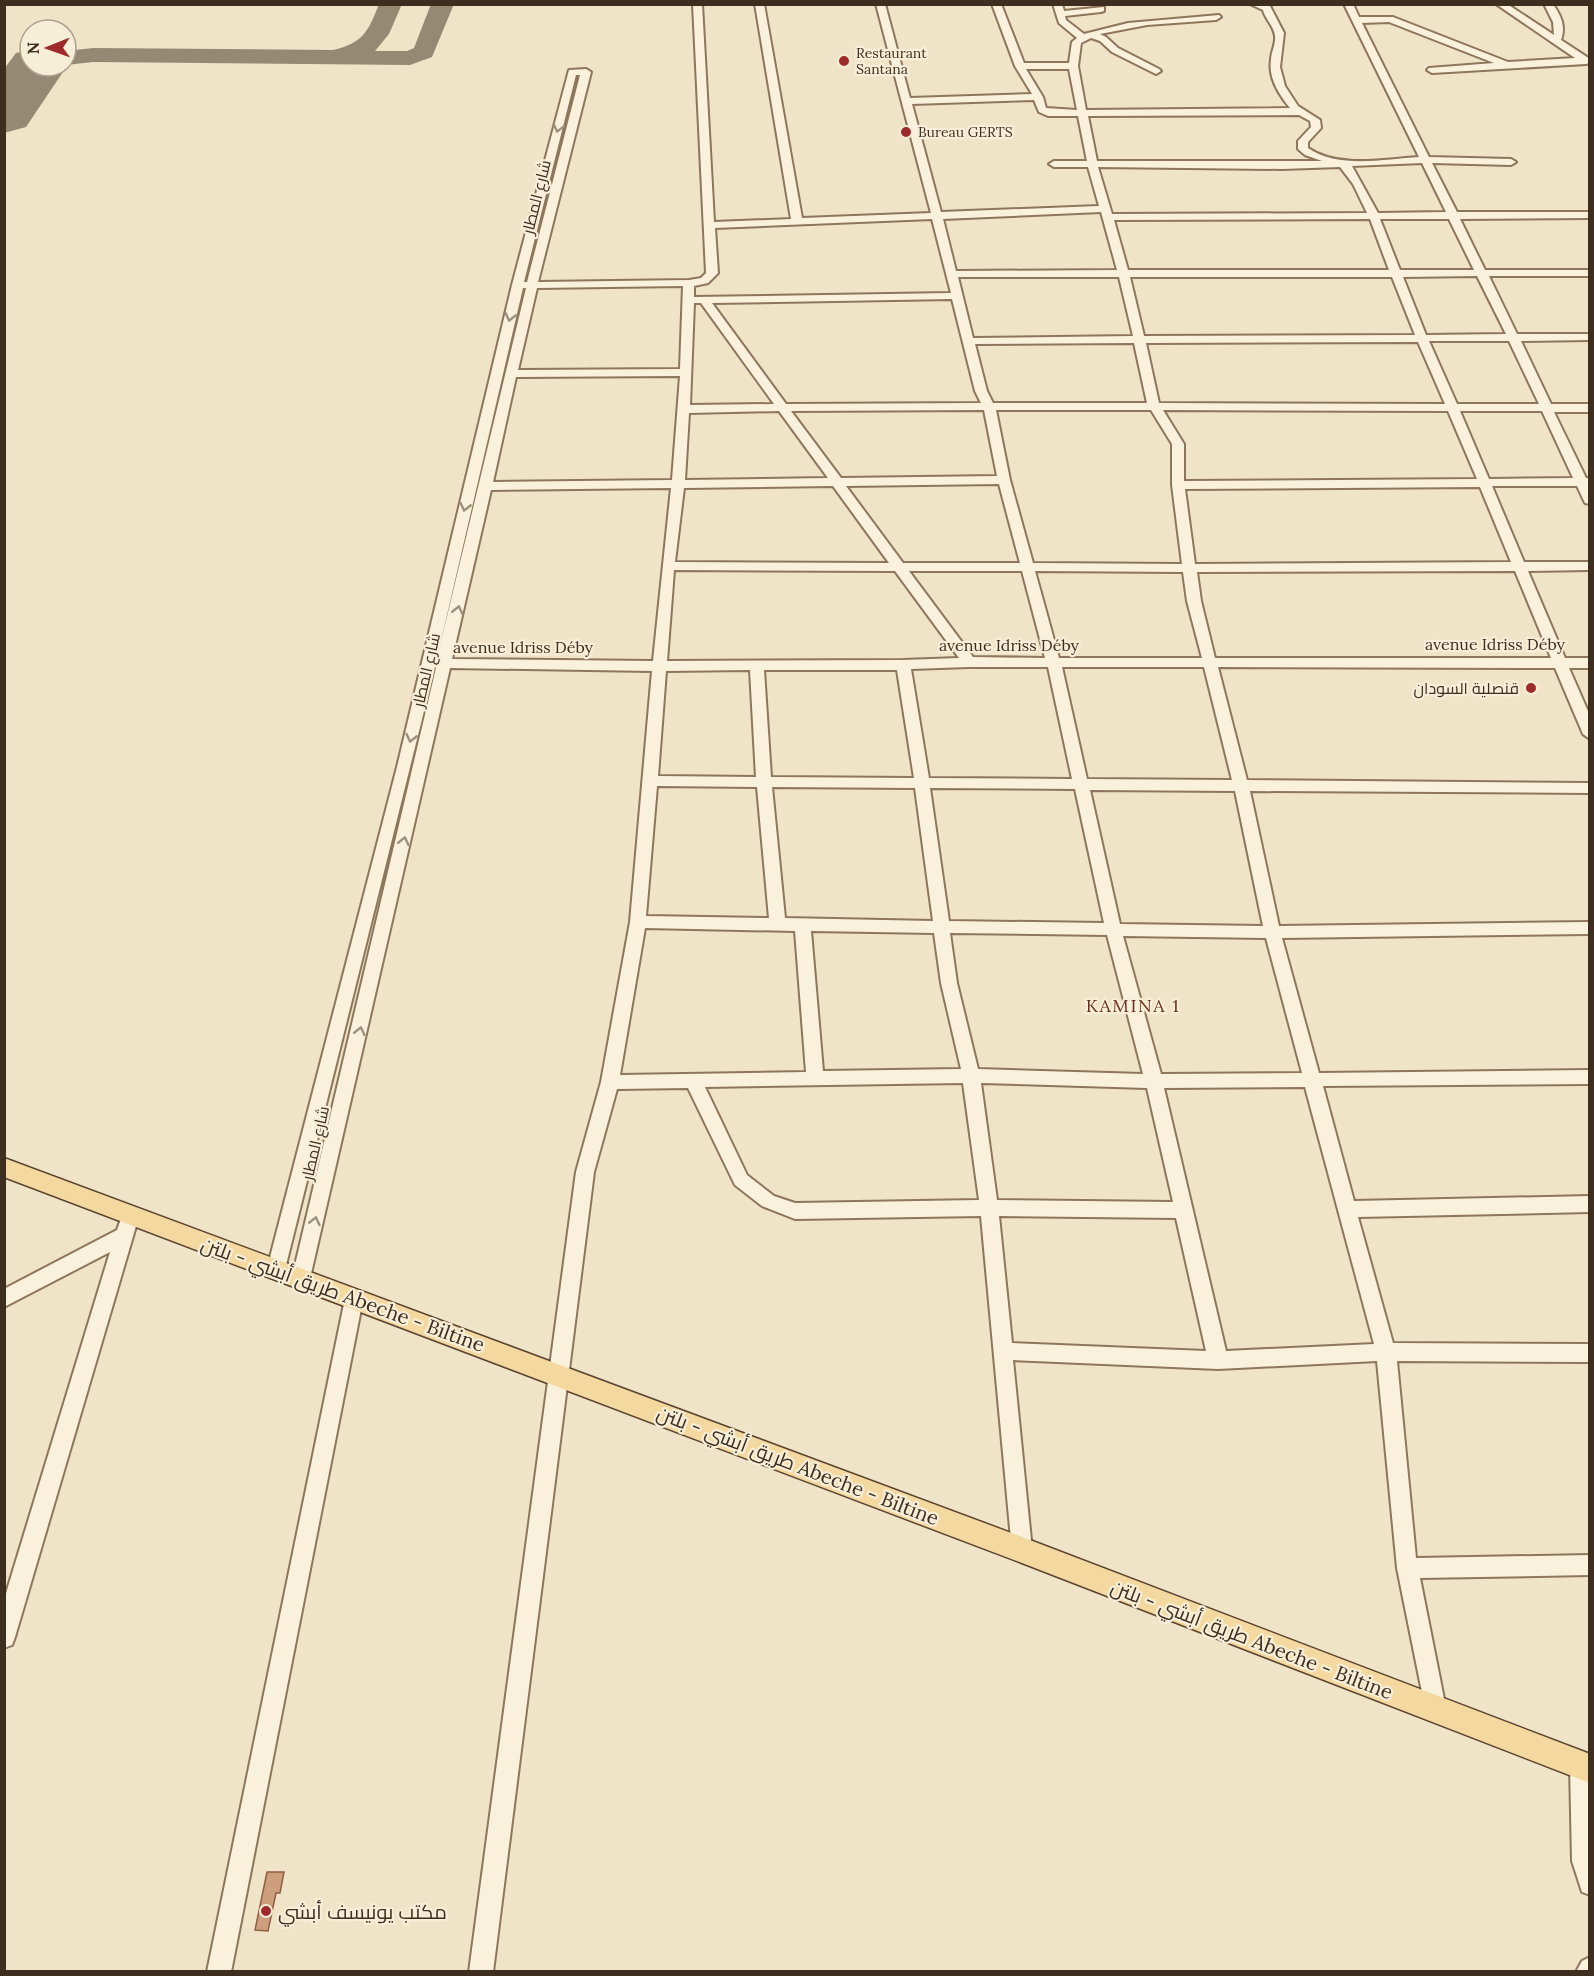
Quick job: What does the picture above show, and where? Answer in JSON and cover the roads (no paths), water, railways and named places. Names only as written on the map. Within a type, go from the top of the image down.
[{"type":"main road","name":"طريق أبشي - بلتن Abeche - Biltine","points":[[4,1167],[127,1226],[301,1278],[1022,1550],[1585,1767]]},
{"type":"street","points":[[518,285],[689,284],[709,278],[712,273],[711,225],[697,4]]},
{"type":"street","points":[[759,4],[797,221]]},
{"type":"street","points":[[880,4],[981,391],[989,407],[1004,480],[1054,664],[1113,928],[1154,1081],[1218,1360]]},
{"type":"street","points":[[996,4],[1020,66],[1038,97],[1042,110],[1048,113],[1301,111]]},
{"type":"street","points":[[1348,4],[1547,408],[1586,482],[1590,500]]},
{"type":"street","points":[[1500,4],[1587,62]]},
{"type":"street","points":[[1548,4],[1560,24],[1556,41]]},
{"type":"street","points":[[1250,5],[1267,8],[1268,19],[1276,26],[1279,34],[1276,74],[1289,100],[1315,120],[1316,128],[1303,141],[1303,149],[1313,157],[1343,163],[1355,176],[1375,216],[1394,273],[1590,734]]},
{"type":"street","points":[[1101,9],[1059,9],[1062,21],[1087,36],[1103,39],[1115,50],[1156,71]]},
{"type":"street","points":[[1215,17],[1158,22],[1087,36],[1077,42],[1074,66],[1092,163],[1124,275],[1154,406],[1178,444],[1178,484],[1194,601],[1241,785],[1272,932],[1386,1353],[1407,1568],[1435,1709]]},
{"type":"street","points":[[1356,20],[1390,19],[1505,64]]},
{"type":"street","points":[[1432,70],[1505,64],[1587,62]]},
{"type":"street","points":[[1020,66],[1074,66]]},
{"type":"street","name":"شارع المطار","points":[[276,1269],[404,767],[518,285],[579,72],[534,285],[301,1278]]},
{"type":"street","points":[[905,101],[1038,97]]},
{"type":"street","points":[[1054,164],[1282,166],[1424,160],[1511,162]]},
{"type":"street","points":[[711,225],[937,216],[1105,213],[1375,216],[1590,215]]},
{"type":"street","points":[[952,274],[1590,273]]},
{"type":"street","points":[[481,1971],[585,1172],[610,1082],[638,922],[668,566],[678,484],[686,372],[689,284]]},
{"type":"street","points":[[687,301],[956,296]]},
{"type":"street","points":[[704,300],[896,566],[969,662]]},
{"type":"street","points":[[968,341],[1590,337]]},
{"type":"street","points":[[513,374],[686,372]]},
{"type":"street","points":[[682,409],[1154,406],[1590,408]]},
{"type":"street","points":[[487,486],[1004,480]]},
{"type":"street","points":[[1178,484],[1586,482]]},
{"type":"street","points":[[668,566],[1188,568],[1590,566]]},
{"type":"street","name":"avenue Idriss Déby","points":[[429,661],[446,665],[661,666],[903,665],[969,662],[1054,664],[1590,663]]},
{"type":"street","points":[[757,665],[764,784],[777,923]]},
{"type":"street","points":[[903,665],[922,783],[949,983],[971,1076],[989,1208],[1022,1550]]},
{"type":"street","points":[[404,767],[422,766]]},
{"type":"street","points":[[651,781],[764,784],[1590,788]]},
{"type":"street","points":[[638,922],[1272,932],[1590,928]]},
{"type":"street","points":[[802,923],[815,1079]]},
{"type":"street","points":[[355,957],[377,958]]},
{"type":"street","points":[[610,1082],[971,1076],[1154,1081],[1590,1077]]},
{"type":"street","points":[[693,1080],[741,1180],[768,1201],[795,1211],[989,1208],[1185,1210]]},
{"type":"street","points":[[1347,1209],[1590,1204]]},
{"type":"street","points":[[4,1299],[127,1226]]},
{"type":"street","points":[[4,1637],[127,1226]]},
{"type":"street","points":[[219,1971],[354,1299]]},
{"type":"street","points":[[1003,1351],[1218,1360],[1386,1353],[1590,1353]]},
{"type":"street","points":[[1407,1568],[1590,1565]]},
{"type":"street","points":[[1585,1767],[1584,1861],[1590,1884]]},
{"type":"place","name":"Restaurant Santana","points":[[844,61]]},
{"type":"place","name":"Bureau GERTS","points":[[906,132]]},
{"type":"place","name":"قنصلية السودان","points":[[1531,688]]},
{"type":"place","name":"مكتب يونيسف أبشي","points":[[266,1911]]},
{"type":"district","name":"KAMINA 1","points":[[1133,1005]]}]
